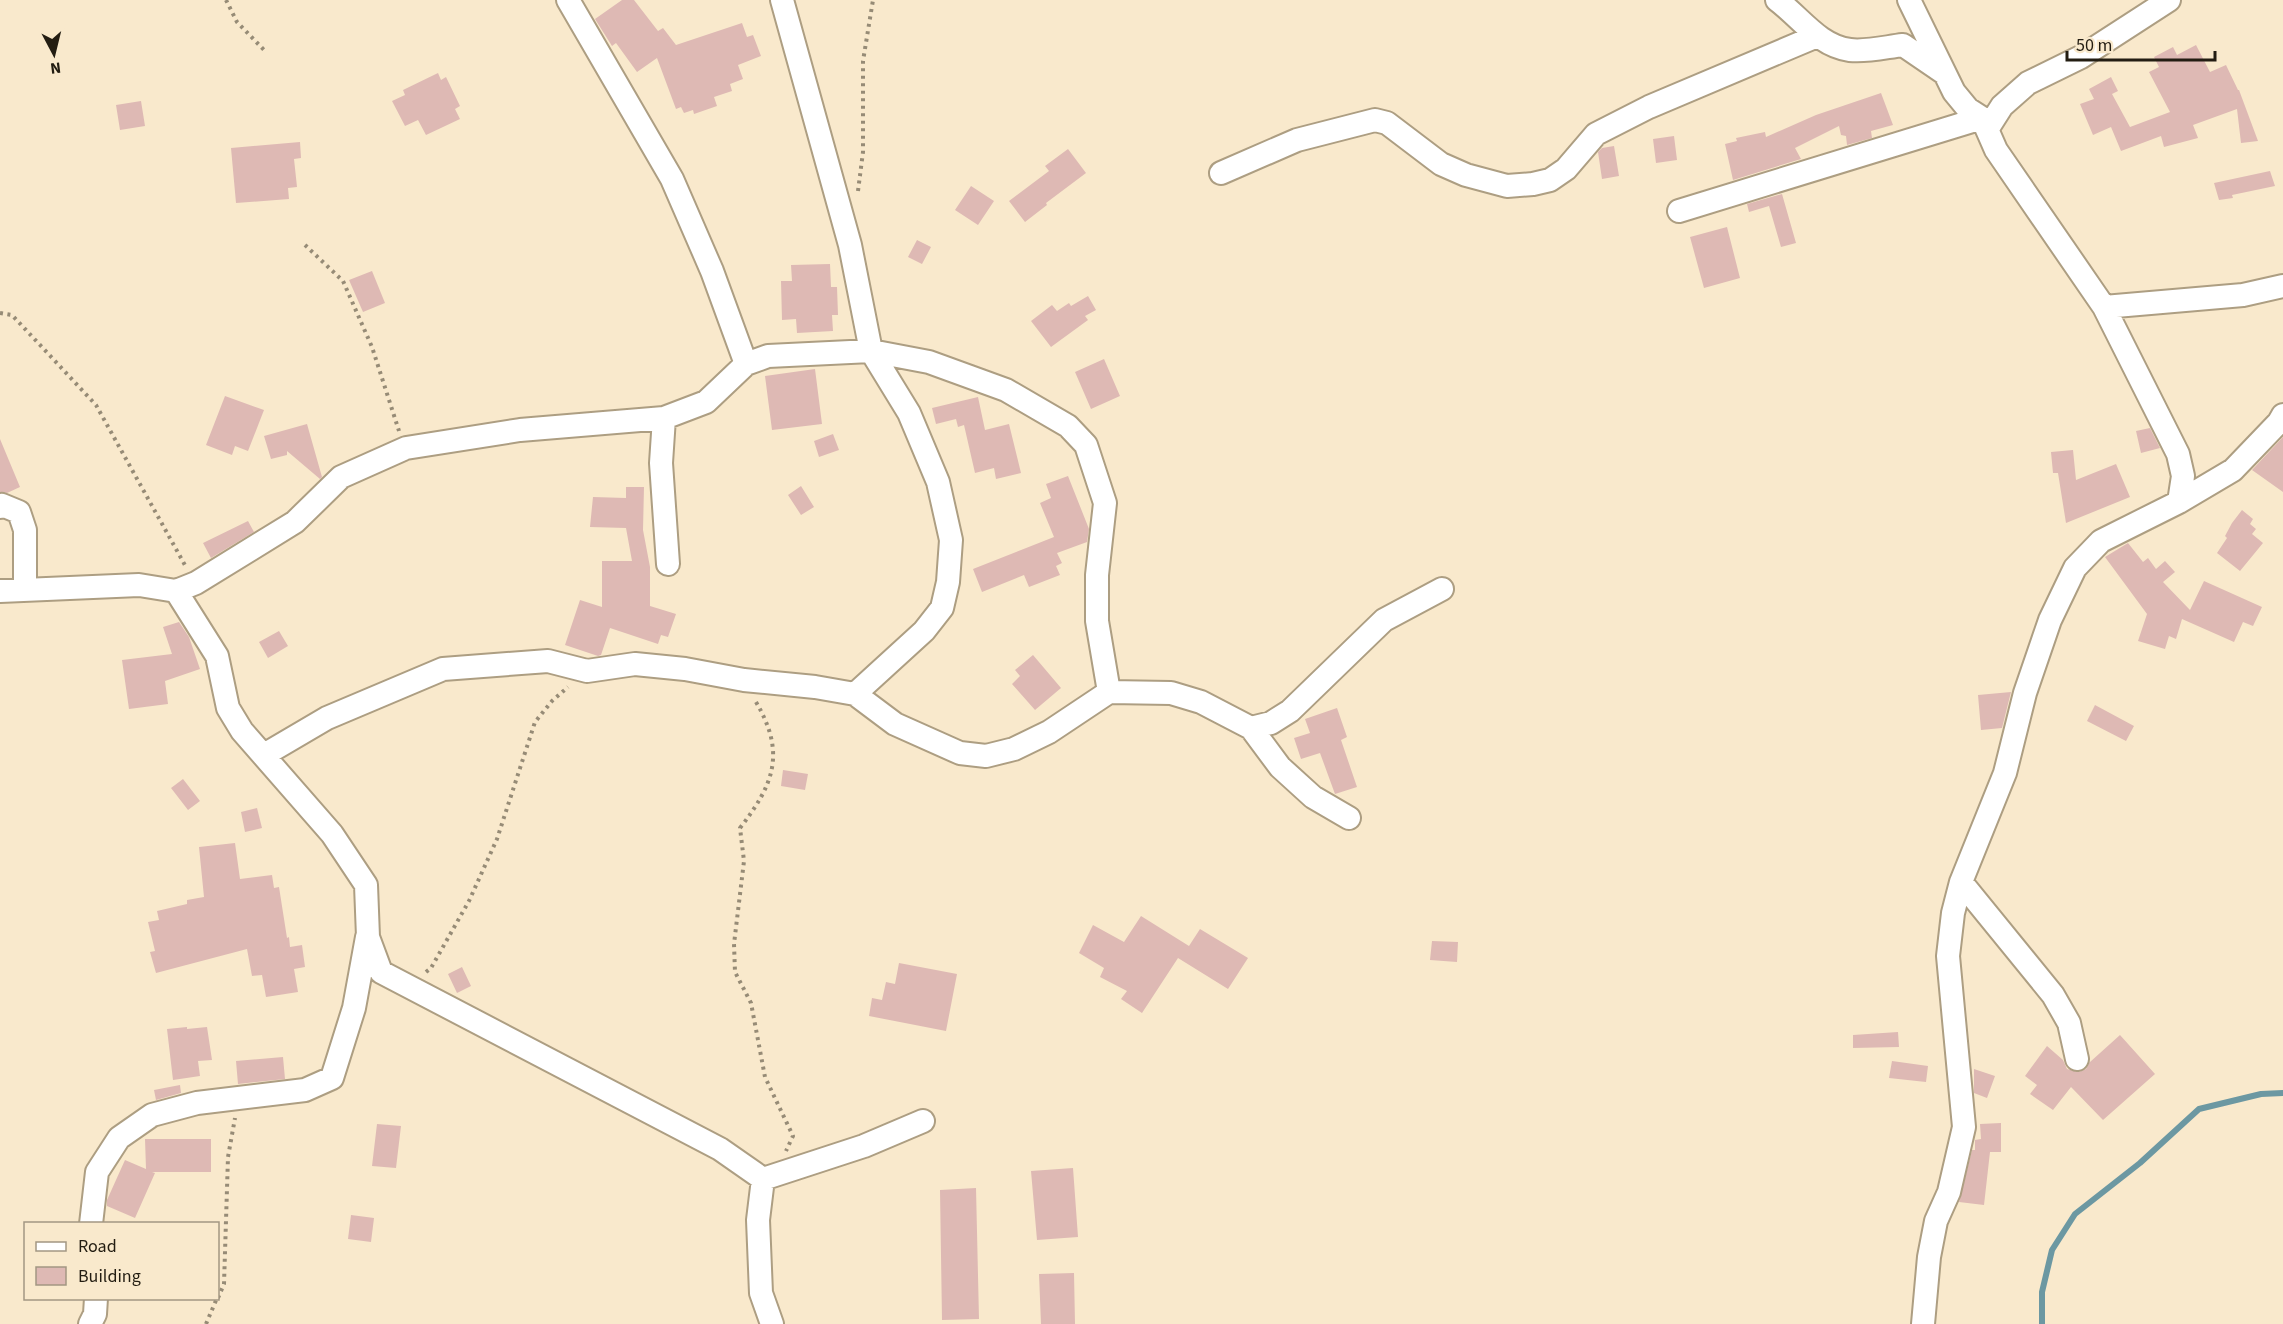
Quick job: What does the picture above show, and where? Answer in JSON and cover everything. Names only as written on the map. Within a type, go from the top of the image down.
[{"type":"street","points":[[568,0],[672,179],[712,271],[746,364]]},
{"type":"street","points":[[782,0],[850,245],[871,351],[913,423],[938,483],[951,540],[948,582],[942,608],[924,631],[855,694]]},
{"type":"street","points":[[1777,0],[1830,45],[1852,50],[1903,45],[1947,75]]},
{"type":"street","points":[[1909,0],[1954,92],[1968,109],[1985,123],[1996,150],[2104,307],[2178,454],[2183,476],[2179,502]]},
{"type":"street","points":[[1679,211],[1985,123],[2028,83],[2081,57],[2169,0]]},
{"type":"street","points":[[1221,173],[1297,140],[1376,120],[1386,123],[1441,164],[1466,175],[1507,186],[1533,184],[1550,180],[1566,169],[1596,134],[1649,107],[1817,36]]},
{"type":"street","points":[[2104,307],[2243,295],[2283,286]]},
{"type":"street","points":[[0,591],[139,585],[186,587],[295,522],[341,477],[406,448],[520,430],[664,418],[706,402],[746,364],[768,356],[871,351],[929,362],[1006,390],[1068,426],[1086,445],[1105,503],[1097,575],[1097,621],[1108,692]]},
{"type":"street","points":[[1923,1324],[1930,1248],[1936,1221],[1949,1192],[1964,1127],[1948,956],[1953,913],[1961,882],[2005,773],[2025,693],[2047,630],[2075,568],[2101,541],[2179,502],[2233,470],[2283,415]]},
{"type":"street","points":[[664,418],[661,463],[668,564]]},
{"type":"street","points":[[0,507],[2,505],[19,512],[25,530],[25,590]]},
{"type":"street","points":[[92,1222],[97,1172],[119,1138],[152,1115],[197,1103],[305,1090],[332,1078],[354,1008],[368,937],[366,885],[332,834],[242,730],[228,708],[217,656],[186,587]]},
{"type":"street","points":[[1251,728],[1271,723],[1290,711],[1384,620],[1442,590]]},
{"type":"street","points":[[264,755],[327,718],[443,669],[548,661],[587,671],[635,664],[685,669],[744,680],[815,687],[855,694],[895,724],[960,753],[986,756],[1014,749],[1049,732],[1108,692],[1171,693],[1201,702],[1251,728],[1280,767],[1313,797],[1348,818]]},
{"type":"street","points":[[1961,882],[2053,995],[2069,1023],[2077,1059]]},
{"type":"street","points":[[368,937],[381,972],[720,1149],[763,1179]]},
{"type":"street","points":[[763,1179],[864,1146],[923,1121]]},
{"type":"street","points":[[763,1179],[758,1220],[761,1293],[772,1324]]},
{"type":"street","points":[[90,1324],[95,1314],[96,1300]]},
{"type":"path","points":[[226,0],[237,22],[264,50]]},
{"type":"path","points":[[856,198],[863,152],[863,61],[873,0]]},
{"type":"path","points":[[305,245],[343,281],[372,347],[382,383],[406,448]]},
{"type":"path","points":[[0,313],[12,315],[96,405],[165,531],[186,587]]},
{"type":"path","points":[[409,987],[431,968],[469,901],[497,839],[536,722],[552,701],[587,671]]},
{"type":"path","points":[[744,680],[763,712],[773,748],[774,769],[758,805],[741,828],[744,861],[734,944],[735,972],[751,1003],[765,1077],[793,1136],[783,1157],[763,1179]]},
{"type":"path","points":[[219,1294],[224,1284],[228,1157],[238,1099]]},
{"type":"path","points":[[206,1324],[216,1300]]},
{"type":"building","points":[[622,0],[634,0],[658,31],[663,28],[676,45],[742,23],[747,37],[753,35],[761,56],[738,65],[743,79],[730,84],[732,91],[714,97],[717,106],[694,114],[693,110],[684,113],[681,107],[676,109],[657,58],[637,72],[616,43],[612,46],[595,19]]},
{"type":"building","points":[[2196,45],[2210,72],[2226,65],[2239,90],[2258,141],[2241,143],[2237,109],[2193,125],[2198,138],[2164,147],[2161,136],[2121,151],[2111,127],[2093,135],[2080,104],[2094,99],[2089,89],[2111,77],[2118,91],[2112,94],[2130,127],[2170,112],[2149,72],[2159,67],[2154,57],[2173,47],[2177,55]]},
{"type":"building","points":[[438,73],[441,80],[446,77],[460,106],[455,109],[460,119],[426,135],[418,120],[405,126],[392,101],[405,95],[403,90]]},
{"type":"building","points":[[1881,93],[1893,125],[1871,131],[1872,138],[1847,145],[1846,136],[1841,135],[1839,126],[1795,148],[1801,159],[1733,180],[1725,144],[1737,141],[1736,138],[1765,132],[1766,137],[1816,115]]},
{"type":"building","points":[[141,101],[145,126],[120,130],[116,105]]},
{"type":"building","points":[[1674,136],[1677,160],[1656,163],[1653,139]]},
{"type":"building","points":[[300,142],[301,158],[294,159],[297,187],[288,188],[289,199],[236,203],[231,148]]},
{"type":"building","points":[[1614,146],[1619,176],[1602,179],[1598,152],[1602,148]]},
{"type":"building","points":[[1068,149],[1086,173],[1025,222],[1009,201],[1049,171],[1045,166]]},
{"type":"building","points":[[2270,171],[2275,186],[2219,200],[2214,183]]},
{"type":"building","points":[[971,186],[994,201],[978,225],[955,210]]},
{"type":"building","points":[[1782,194],[1796,243],[1781,247],[1769,206],[1749,212],[1747,204]]},
{"type":"building","points":[[1727,227],[1740,278],[1704,288],[1690,237]]},
{"type":"building","points":[[917,240],[931,247],[922,264],[908,257]]},
{"type":"building","points":[[830,264],[831,287],[837,287],[838,315],[832,315],[833,331],[797,333],[796,319],[782,320],[781,281],[792,281],[791,265]]},
{"type":"building","points":[[372,271],[385,303],[363,312],[349,280]]},
{"type":"building","points":[[1088,296],[1096,310],[1085,316],[1088,320],[1051,347],[1031,321],[1052,305],[1057,311],[1069,303],[1071,306]]},
{"type":"building","points":[[1104,359],[1120,396],[1091,409],[1075,372]]},
{"type":"building","points":[[815,369],[822,424],[772,430],[765,376]]},
{"type":"building","points":[[225,396],[264,410],[248,451],[235,446],[232,455],[206,445]]},
{"type":"building","points":[[978,397],[985,430],[1009,424],[1021,473],[996,479],[994,468],[975,473],[964,425],[958,427],[956,419],[936,424],[932,408]]},
{"type":"building","points":[[307,424],[322,477],[320,479],[287,451],[287,455],[271,459],[264,436]]},
{"type":"building","points":[[2150,428],[2160,448],[2141,453],[2136,431]]},
{"type":"building","points":[[833,434],[839,450],[819,457],[814,441]]},
{"type":"building","points":[[2283,437],[2283,492],[2252,470]]},
{"type":"building","points":[[0,439],[20,487],[7,493],[0,492]]},
{"type":"building","points":[[2073,450],[2076,480],[2116,464],[2130,497],[2066,523],[2058,473],[2053,473],[2051,452]]},
{"type":"building","points":[[1068,476],[1089,529],[1087,542],[1057,553],[1062,563],[1056,566],[1060,575],[1029,587],[1024,575],[982,592],[973,569],[1054,537],[1040,503],[1051,498],[1046,484]]},
{"type":"building","points":[[801,486],[814,507],[801,515],[788,495]]},
{"type":"building","points":[[626,487],[644,487],[643,530],[650,567],[650,606],[676,614],[668,637],[661,635],[658,644],[610,628],[601,655],[598,656],[565,645],[580,600],[602,607],[602,561],[632,561],[626,528],[590,527],[593,497],[626,498]]},
{"type":"building","points":[[2242,510],[2253,519],[2250,524],[2256,529],[2252,534],[2263,543],[2240,571],[2217,553],[2227,538],[2225,536],[2232,523]]},
{"type":"building","points":[[248,521],[254,532],[211,558],[203,543]]},
{"type":"building","points":[[2128,543],[2143,562],[2148,558],[2156,569],[2165,561],[2175,572],[2163,582],[2190,610],[2204,581],[2262,607],[2253,626],[2243,622],[2234,642],[2182,619],[2176,639],[2169,636],[2165,649],[2138,641],[2147,614],[2105,557]]},
{"type":"building","points":[[179,622],[189,637],[200,669],[165,681],[168,704],[129,709],[122,660],[172,654],[163,627]]},
{"type":"building","points":[[279,631],[288,646],[268,658],[259,642]]},
{"type":"building","points":[[1033,655],[1061,688],[1035,710],[1012,684],[1020,676],[1015,670]]},
{"type":"building","points":[[2011,692],[2002,728],[1981,730],[1978,695]]},
{"type":"building","points":[[2095,705],[2134,726],[2126,741],[2087,721]]},
{"type":"building","points":[[1337,708],[1347,737],[1341,740],[1357,787],[1335,794],[1320,753],[1301,759],[1294,738],[1310,733],[1305,719]]},
{"type":"building","points":[[783,770],[808,774],[805,790],[781,786]]},
{"type":"building","points":[[183,779],[200,801],[188,810],[171,788]]},
{"type":"building","points":[[257,808],[262,828],[245,832],[241,812]]},
{"type":"building","points":[[235,843],[240,879],[272,875],[274,888],[279,887],[290,947],[302,945],[305,967],[294,969],[298,992],[266,997],[262,975],[252,976],[247,949],[156,973],[150,952],[155,951],[148,922],[159,920],[157,911],[187,904],[187,900],[204,897],[199,847]]},
{"type":"building","points":[[1141,916],[1189,946],[1200,929],[1248,958],[1228,989],[1178,958],[1142,1013],[1121,999],[1127,991],[1100,977],[1104,968],[1079,953],[1093,925],[1124,942]]},
{"type":"building","points":[[1432,941],[1458,942],[1457,962],[1430,960]]},
{"type":"building","points":[[899,963],[957,974],[946,1031],[869,1016],[872,998],[882,1000],[886,982],[895,984]]},
{"type":"building","points":[[462,967],[471,986],[457,993],[448,974]]},
{"type":"building","points":[[187,1027],[187,1029],[207,1027],[212,1060],[198,1061],[200,1076],[173,1080],[167,1029]]},
{"type":"building","points":[[1898,1032],[1899,1047],[1853,1048],[1853,1035]]},
{"type":"building","points":[[2120,1035],[2155,1074],[2103,1120],[2071,1087],[2053,1110],[2030,1094],[2037,1085],[2025,1076],[2047,1046],[2063,1060],[2067,1069],[2079,1072],[2086,1069],[2090,1062]]},
{"type":"building","points":[[283,1057],[285,1079],[238,1084],[236,1061]]},
{"type":"building","points":[[1892,1061],[1928,1066],[1926,1082],[1889,1078]]},
{"type":"building","points":[[1974,1069],[1995,1076],[1987,1098],[1974,1093]]},
{"type":"building","points":[[180,1085],[181,1093],[156,1100],[154,1090]]},
{"type":"building","points":[[2001,1123],[2001,1152],[1990,1152],[1984,1205],[1959,1202],[1972,1150],[1975,1150],[1975,1140],[1981,1139],[1980,1124]]},
{"type":"building","points":[[377,1124],[401,1126],[396,1168],[372,1166]]},
{"type":"building","points":[[145,1139],[211,1139],[211,1172],[152,1172],[155,1173],[135,1218],[107,1206],[107,1200],[125,1160],[146,1169]]},
{"type":"building","points":[[1073,1168],[1078,1237],[1037,1240],[1031,1171]]},
{"type":"building","points":[[976,1188],[979,1319],[942,1320],[940,1190]]},
{"type":"building","points":[[351,1215],[374,1218],[371,1242],[348,1239]]},
{"type":"building","points":[[1074,1273],[1075,1324],[1041,1324],[1039,1274]]},
{"type":"waterway","points":[[2042,1324],[2042,1292],[2052,1250],[2075,1214],[2140,1163],[2199,1109],[2261,1094],[2283,1093]]}]
